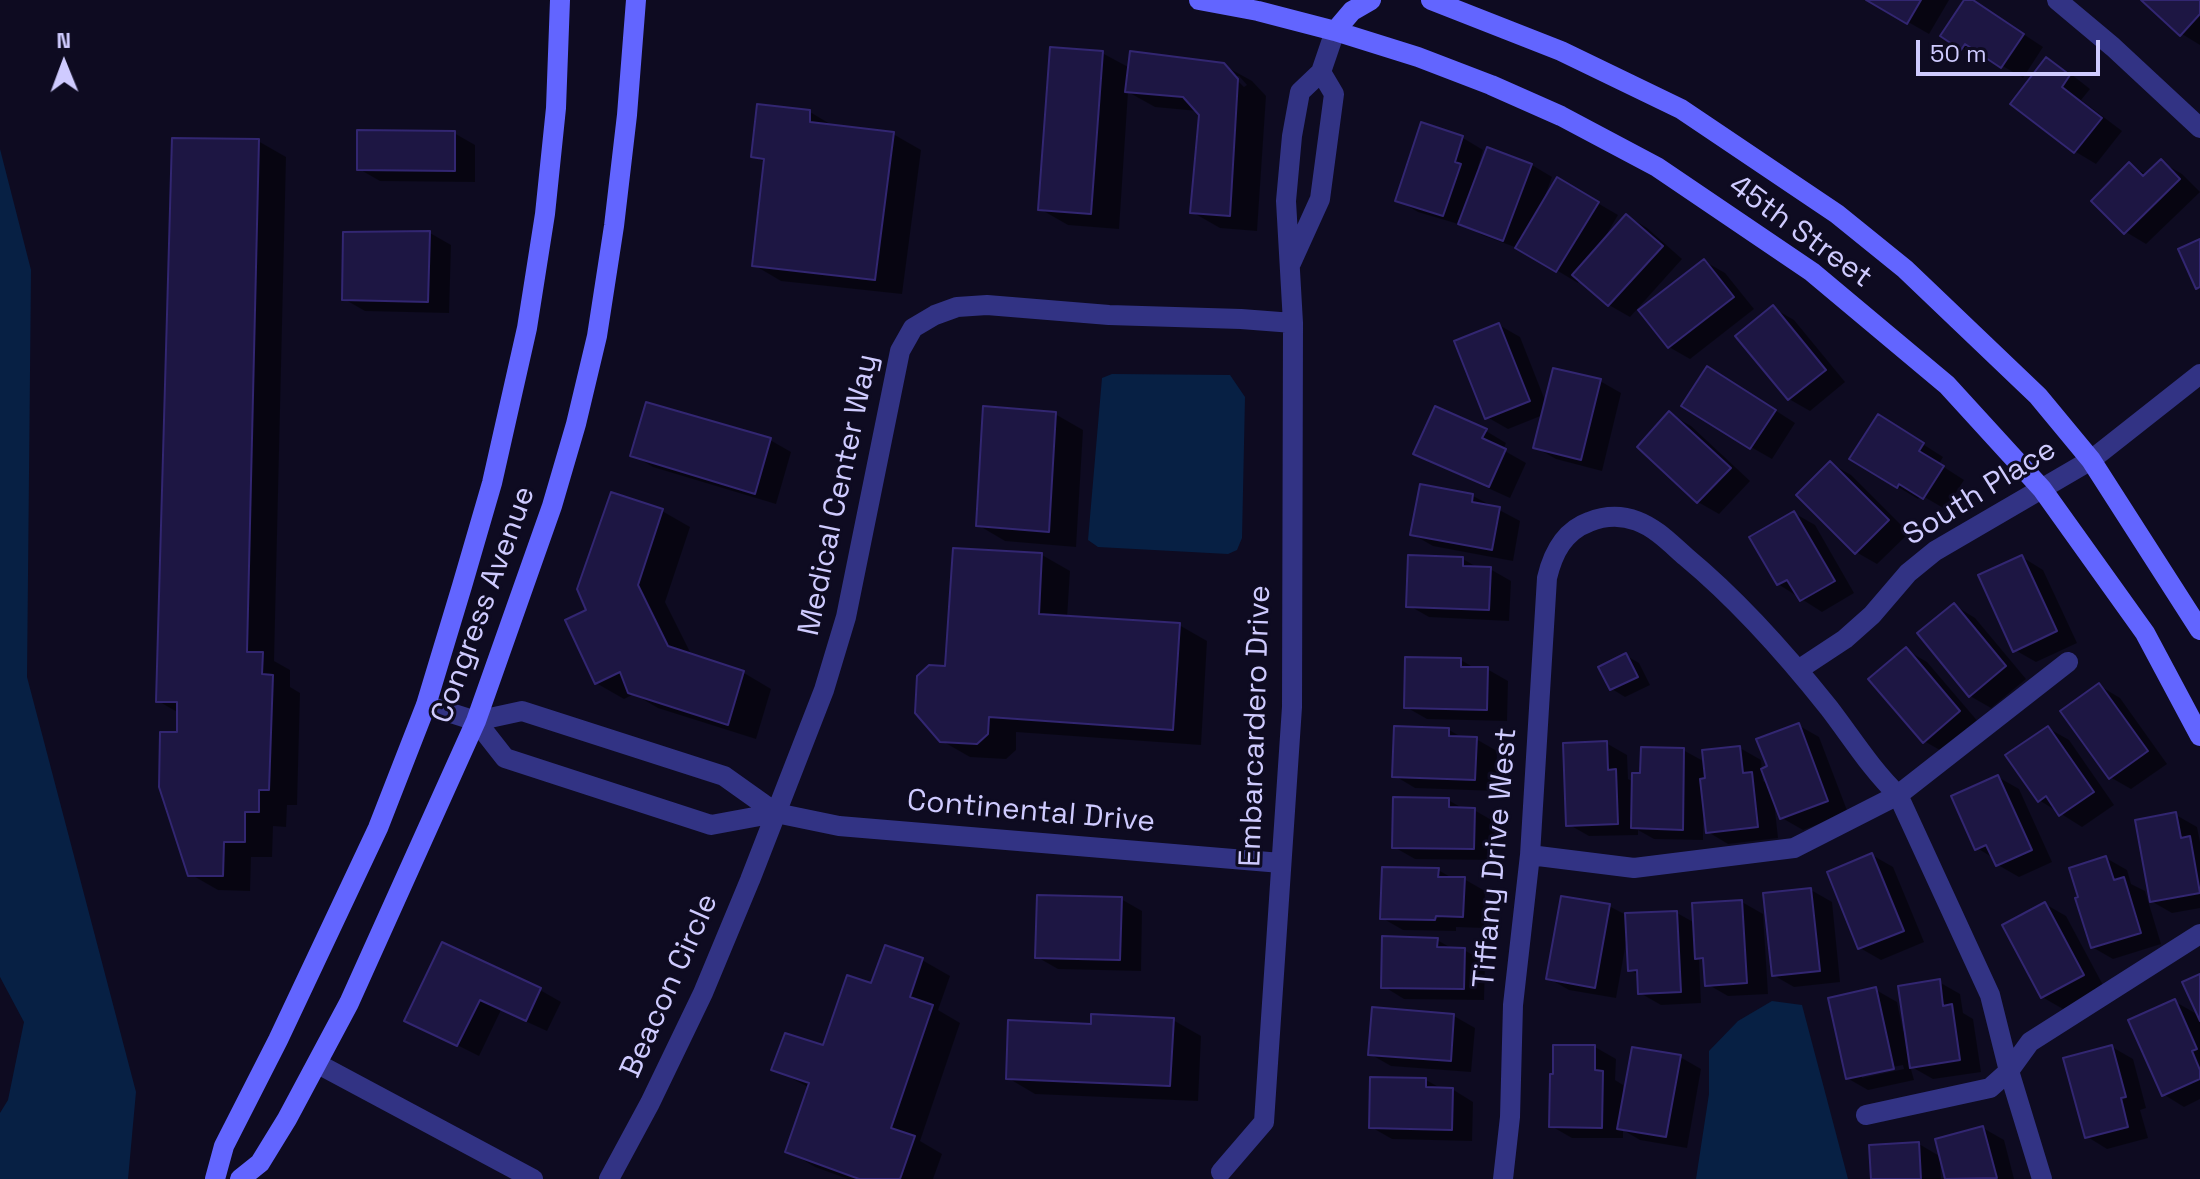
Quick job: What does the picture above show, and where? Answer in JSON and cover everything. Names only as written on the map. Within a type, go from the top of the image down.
[{"type":"street","name":"Congress Avenue","points":[[215,1179],[224,1146],[278,1040],[378,828],[426,705],[492,483],[527,328],[545,214],[556,108],[560,0]]},
{"type":"street","name":"Congress Avenue","points":[[240,1179],[260,1163],[318,1064],[349,1003],[476,721],[552,506],[597,336],[627,115],[636,0]]},
{"type":"street","name":"45th Street","points":[[1199,0],[1335,31],[1418,57],[1561,116],[1657,167],[1812,272],[1947,385],[2042,489],[2145,633],[2200,736]]},
{"type":"street","points":[[1335,31],[1352,11],[1371,0]]},
{"type":"street","name":"45th Street","points":[[1431,0],[1458,4],[1681,109],[1837,214],[1905,269],[2038,396],[2091,460],[2200,630]]},
{"type":"street","points":[[2057,0],[2200,128]]},
{"type":"street","name":"Embarcardero Drive","points":[[1221,1172],[1264,1122],[1292,707],[1293,323],[1286,201],[1300,92],[1321,72],[1335,31]]},
{"type":"street","name":"Embarcardero Drive","points":[[1290,267],[1320,199],[1334,94],[1321,72]]},
{"type":"street","name":"Medical Center Way","points":[[776,813],[824,690],[846,617],[891,387],[900,351],[913,328],[957,307],[987,305],[1109,315],[1293,323]]},
{"type":"street","name":"South Place","points":[[1798,670],[1845,639],[1872,615],[1908,573],[1935,551],[2091,460],[2200,374]]},
{"type":"street","name":"Tiffany Drive West","points":[[1503,1179],[1510,1117],[1513,1005],[1530,855],[1547,578],[1559,545],[1571,532],[1601,517],[1618,516],[1650,527],[1697,566],[1754,621],[1798,670]]},
{"type":"street","points":[[1530,855],[1634,868],[1794,848],[1898,795],[2068,662]]},
{"type":"street","points":[[1798,670],[1877,775],[1898,795],[1990,995],[2042,1179]]},
{"type":"street","points":[[426,705],[476,721]]},
{"type":"street","name":"Continental Drive","points":[[776,813],[724,776],[522,711],[476,721],[505,758],[711,825],[776,813],[839,826],[1281,863]]},
{"type":"street","name":"Beacon Circle","points":[[609,1179],[703,993],[776,813]]},
{"type":"street","points":[[1866,1115],[1990,1088],[2009,1071],[2030,1042],[2200,934]]},
{"type":"street","points":[[318,1064],[533,1179]]},
{"type":"water","points":[[0,149],[31,270],[27,677],[136,1092],[128,1179],[0,1179],[0,1113],[8,1100],[24,1022],[0,977]]},
{"type":"water","points":[[1112,374],[1230,375],[1245,397],[1242,538],[1237,550],[1228,554],[1098,547],[1088,540],[1102,378]]},
{"type":"water","points":[[1772,1001],[1802,1005],[1848,1179],[1696,1179],[1709,1094],[1709,1051],[1738,1021]]},
{"type":"building","points":[[1866,0],[1921,0],[1907,24]]},
{"type":"building","points":[[1964,0],[1973,0],[2024,34],[2001,68],[1965,44],[1961,50],[1940,36]]},
{"type":"building","points":[[2141,0],[2200,0],[2200,14],[2180,36]]},
{"type":"building","points":[[1050,47],[1103,51],[1091,214],[1038,210]]},
{"type":"building","points":[[1130,51],[1224,63],[1238,79],[1230,216],[1190,213],[1199,115],[1183,97],[1125,92]]},
{"type":"building","points":[[2046,57],[2070,75],[2062,87],[2102,118],[2074,153],[2010,104]]},
{"type":"building","points":[[757,104],[810,110],[810,122],[894,132],[875,280],[752,266],[764,159],[751,157]]},
{"type":"building","points":[[1421,122],[1463,136],[1455,162],[1461,164],[1443,216],[1395,201]]},
{"type":"building","points":[[357,130],[455,131],[455,171],[357,170]]},
{"type":"building","points":[[172,138],[259,139],[247,652],[263,652],[262,674],[273,675],[269,790],[259,790],[259,812],[245,812],[245,842],[224,842],[223,876],[188,876],[159,787],[160,732],[177,732],[177,702],[156,702]]},
{"type":"building","points":[[1487,147],[1532,164],[1503,241],[1458,224]]},
{"type":"building","points":[[2161,159],[2180,179],[2124,234],[2091,201],[2129,162],[2143,176]]},
{"type":"building","points":[[1557,177],[1599,202],[1556,272],[1515,248]]},
{"type":"building","points":[[1626,214],[1663,246],[1608,306],[1572,275]]},
{"type":"building","points":[[430,231],[428,302],[342,300],[343,232]]},
{"type":"building","points":[[2200,239],[2200,287],[2196,289],[2178,249]]},
{"type":"building","points":[[1704,259],[1734,297],[1668,348],[1638,310]]},
{"type":"building","points":[[1773,305],[1826,370],[1788,400],[1735,336]]},
{"type":"building","points":[[1499,323],[1530,401],[1485,419],[1454,341]]},
{"type":"building","points":[[1707,366],[1776,410],[1750,449],[1681,406]]},
{"type":"building","points":[[1553,368],[1601,379],[1581,460],[1533,448]]},
{"type":"building","points":[[646,402],[771,438],[755,494],[630,456]]},
{"type":"building","points":[[983,406],[1056,412],[1049,532],[976,526]]},
{"type":"building","points":[[1435,406],[1487,429],[1482,438],[1506,449],[1489,487],[1413,454]]},
{"type":"building","points":[[1669,411],[1731,468],[1697,503],[1637,447]]},
{"type":"building","points":[[1878,414],[1924,443],[1919,451],[1944,466],[1923,499],[1899,484],[1897,488],[1849,459]]},
{"type":"building","points":[[1830,461],[1889,520],[1855,554],[1796,495]]},
{"type":"building","points":[[1420,484],[1473,494],[1472,502],[1500,507],[1492,550],[1410,535]]},
{"type":"building","points":[[611,492],[663,509],[638,585],[668,646],[744,671],[728,725],[628,693],[620,672],[595,684],[565,620],[586,610],[577,589]]},
{"type":"building","points":[[1794,511],[1835,581],[1800,601],[1787,580],[1777,585],[1749,537]]},
{"type":"building","points":[[953,548],[1042,553],[1039,614],[1180,623],[1173,730],[989,717],[988,734],[977,744],[940,742],[915,713],[917,676],[929,665],[945,666]]},
{"type":"building","points":[[1408,555],[1463,557],[1463,566],[1491,567],[1489,610],[1406,607]]},
{"type":"building","points":[[2022,555],[2057,631],[2013,652],[1978,575]]},
{"type":"building","points":[[1954,603],[2006,666],[1969,697],[1917,633]]},
{"type":"building","points":[[1906,647],[1960,711],[1923,743],[1868,679]]},
{"type":"building","points":[[1626,653],[1638,677],[1610,690],[1598,667]]},
{"type":"building","points":[[1405,657],[1461,658],[1461,667],[1488,667],[1487,710],[1404,708]]},
{"type":"building","points":[[2099,683],[2148,751],[2109,779],[2060,711]]},
{"type":"building","points":[[1799,723],[1828,801],[1780,819],[1761,769],[1767,766],[1756,739]]},
{"type":"building","points":[[1394,726],[1449,728],[1449,736],[1477,737],[1475,780],[1392,777]]},
{"type":"building","points":[[2048,726],[2094,792],[2059,816],[2046,796],[2038,802],[2005,755]]},
{"type":"building","points":[[1607,741],[1608,770],[1616,769],[1618,824],[1566,826],[1563,743]]},
{"type":"building","points":[[1740,746],[1743,773],[1752,772],[1758,827],[1706,833],[1700,779],[1705,778],[1702,750]]},
{"type":"building","points":[[1641,747],[1684,748],[1683,830],[1631,828],[1632,773],[1640,773]]},
{"type":"building","points":[[1998,775],[2032,850],[1996,866],[1986,845],[1975,850],[1951,796]]},
{"type":"building","points":[[1393,797],[1449,798],[1449,807],[1475,808],[1474,849],[1392,848]]},
{"type":"building","points":[[2176,812],[2181,838],[2190,836],[2200,893],[2150,902],[2135,820]]},
{"type":"building","points":[[1872,853],[1904,931],[1858,949],[1827,872]]},
{"type":"building","points":[[2106,856],[2114,880],[2124,877],[2141,933],[2091,948],[2069,868]]},
{"type":"building","points":[[1382,867],[1439,868],[1438,877],[1465,877],[1463,917],[1380,919]]},
{"type":"building","points":[[1811,888],[1820,971],[1772,976],[1763,893]]},
{"type":"building","points":[[1037,895],[1122,897],[1120,960],[1035,958]]},
{"type":"building","points":[[1561,896],[1610,904],[1595,988],[1546,979]]},
{"type":"building","points":[[1742,900],[1747,983],[1705,986],[1703,958],[1695,959],[1692,903]]},
{"type":"building","points":[[2045,902],[2084,975],[2041,998],[2002,925]]},
{"type":"building","points":[[1677,911],[1681,992],[1638,994],[1637,970],[1628,971],[1625,913]]},
{"type":"building","points":[[1382,936],[1438,938],[1437,947],[1465,948],[1464,989],[1381,988]]},
{"type":"building","points":[[442,942],[541,988],[526,1021],[480,1000],[457,1046],[404,1021]]},
{"type":"building","points":[[885,945],[923,958],[910,997],[933,1005],[891,1128],[915,1136],[900,1179],[859,1179],[785,1152],[809,1083],[771,1070],[785,1033],[823,1045],[847,975],[871,983]]},
{"type":"building","points":[[2200,974],[2200,1021],[2182,982]]},
{"type":"building","points":[[1940,979],[1943,1006],[1952,1004],[1960,1060],[1910,1068],[1898,986]]},
{"type":"building","points":[[1876,987],[1894,1069],[1846,1079],[1828,998]]},
{"type":"building","points":[[2175,999],[2197,1049],[2192,1051],[2200,1070],[2200,1079],[2162,1096],[2128,1020]]},
{"type":"building","points":[[1372,1007],[1454,1014],[1451,1061],[1368,1055]]},
{"type":"building","points":[[1091,1014],[1174,1018],[1170,1086],[1006,1079],[1008,1020],[1091,1024]]},
{"type":"building","points":[[1553,1045],[1595,1045],[1595,1070],[1603,1071],[1602,1128],[1549,1127]]},
{"type":"building","points":[[2112,1045],[2126,1097],[2121,1098],[2128,1127],[2085,1138],[2063,1058]]},
{"type":"building","points":[[1632,1047],[1681,1055],[1666,1137],[1617,1129]]},
{"type":"building","points":[[1370,1077],[1426,1078],[1426,1087],[1453,1088],[1452,1130],[1369,1128]]},
{"type":"building","points":[[1983,1126],[1997,1178],[1945,1179],[1935,1139]]},
{"type":"building","points":[[1919,1142],[1921,1179],[1871,1179],[1869,1145]]}]
